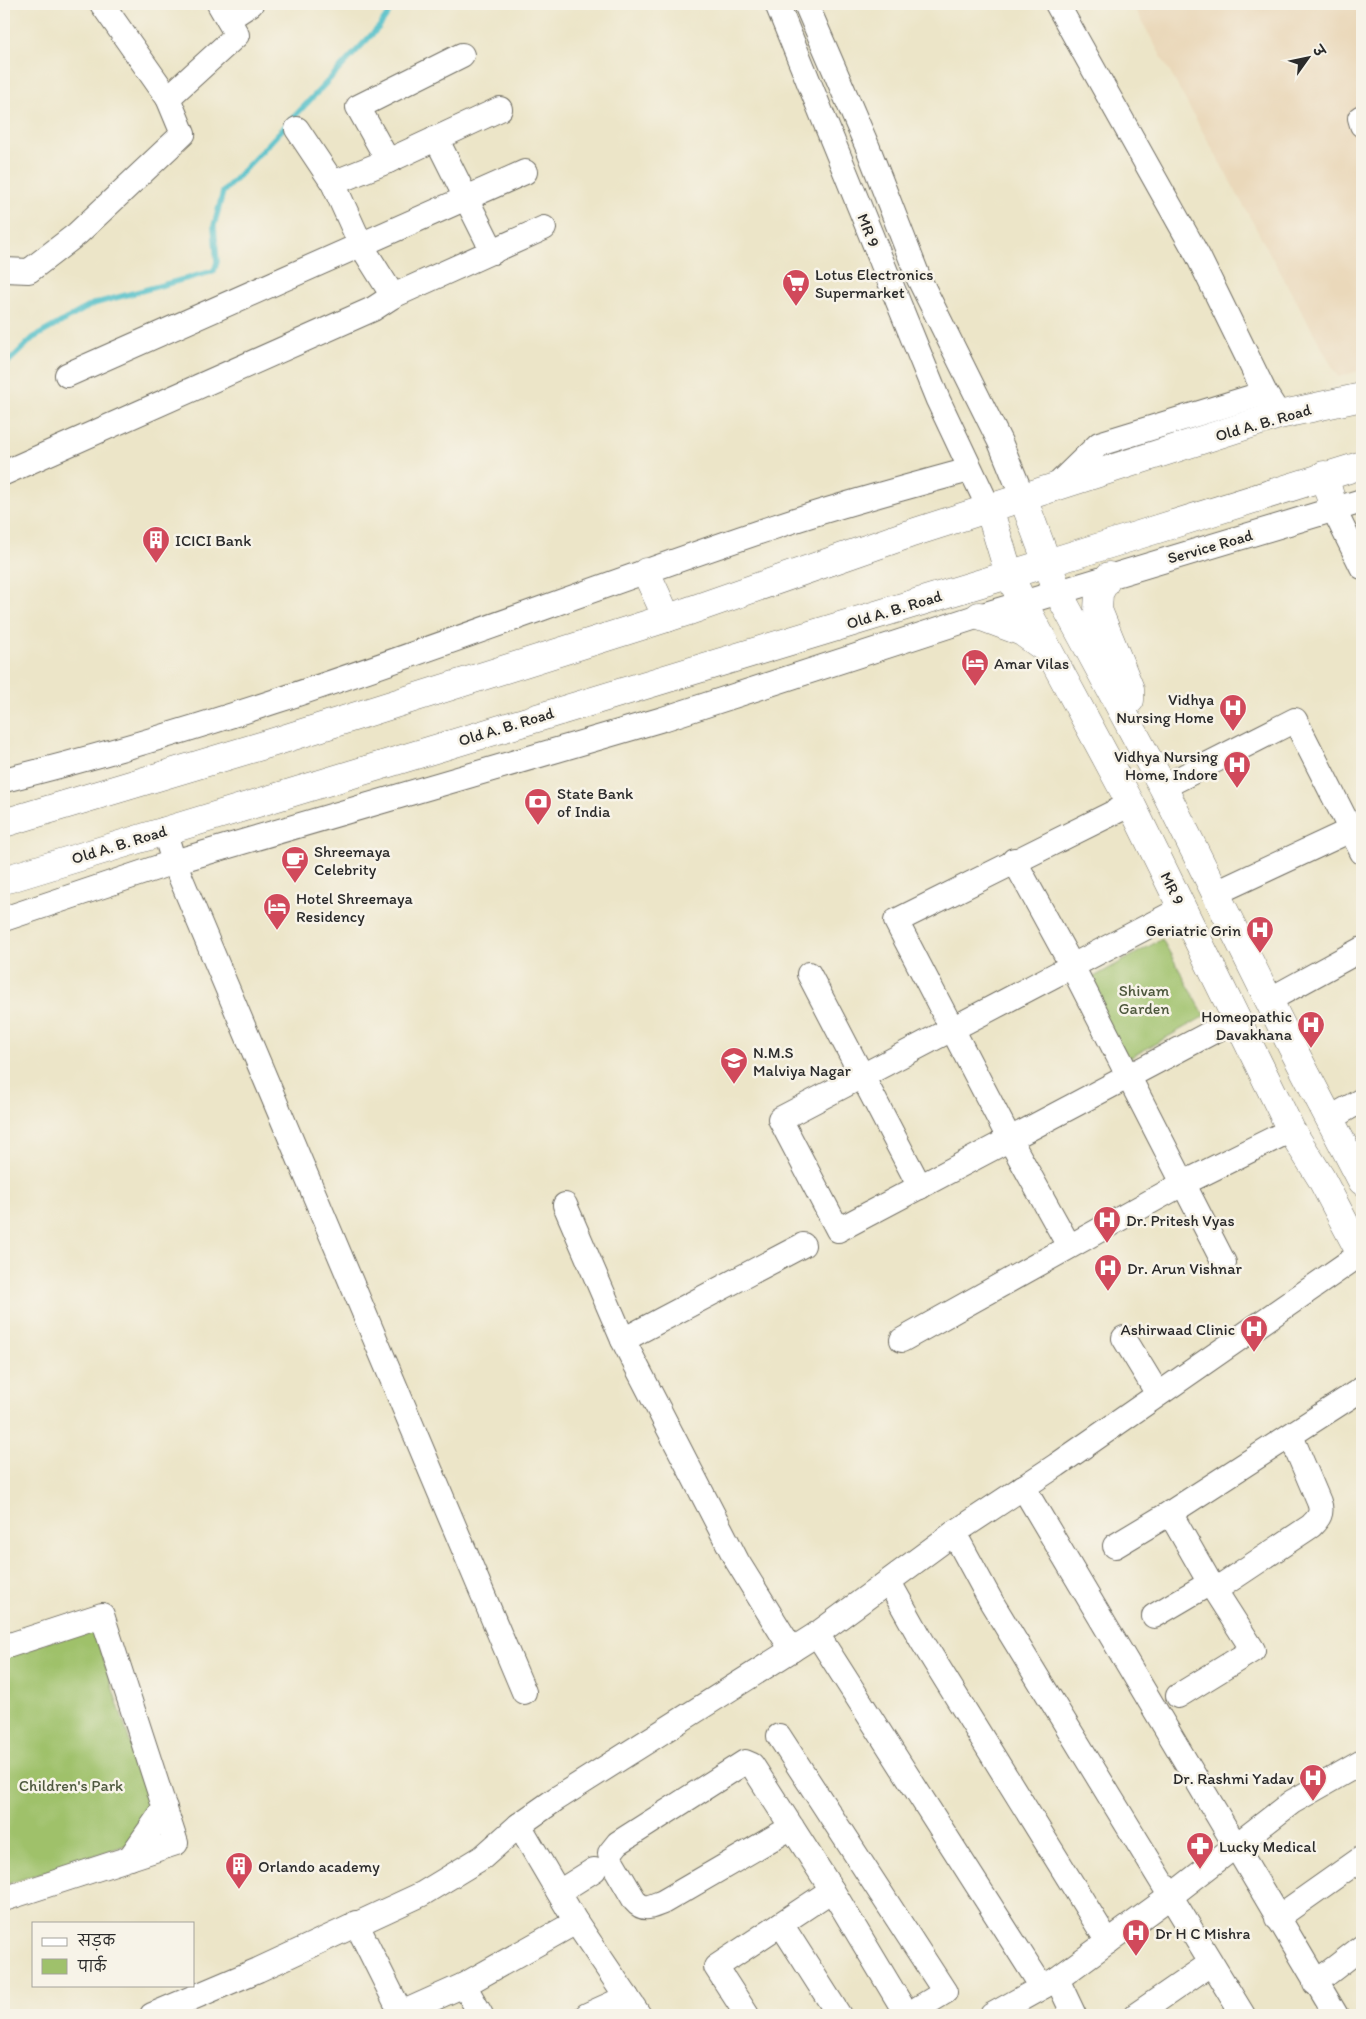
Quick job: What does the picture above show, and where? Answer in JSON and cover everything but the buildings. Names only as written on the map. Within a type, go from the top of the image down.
[{"type":"main road","name":"Old A. B. Road","points":[[988,508],[1053,488],[1272,404],[1362,397]]},
{"type":"main road","points":[[1047,562],[1324,475],[1362,465]]},
{"type":"main road","points":[[1324,475],[1334,510]]},
{"type":"main road","points":[[1023,498],[1058,592],[1163,786],[1269,1000],[1362,1181]]},
{"type":"main road","points":[[4,823],[271,743],[667,618],[988,508]]},
{"type":"main road","name":"MR 9","points":[[988,508],[1009,574],[1023,603],[1131,804],[1291,1130],[1321,1178],[1362,1254]]},
{"type":"main road","name":"Old A. B. Road","points":[[4,880],[1047,562]]},
{"type":"main road","points":[[646,572],[667,618]]},
{"type":"main road","points":[[1109,576],[1099,593],[1098,610],[1130,689],[1130,724]]},
{"type":"main road","points":[[979,616],[1022,632],[1049,652]]},
{"type":"street","points":[[4,270],[29,271],[77,234],[182,134],[168,98],[102,4]]},
{"type":"street","points":[[168,98],[237,36],[223,12],[251,4]]},
{"type":"street","name":"MR 9","points":[[777,4],[938,400],[988,508]]},
{"type":"street","name":"MR 9","points":[[806,4],[868,148],[920,279],[1000,442],[1023,498]]},
{"type":"street","points":[[1057,4],[1198,256],[1272,404]]},
{"type":"street","points":[[388,161],[358,107],[462,55]]},
{"type":"street","points":[[332,183],[388,161],[500,109]]},
{"type":"street","points":[[1362,117],[1360,118],[1362,125]]},
{"type":"street","points":[[297,129],[332,183],[361,245],[393,296]]},
{"type":"street","points":[[436,138],[493,252]]},
{"type":"street","points":[[67,375],[361,245],[421,216],[525,172]]},
{"type":"street","points":[[4,473],[373,309],[393,296],[544,228]]},
{"type":"street","points":[[4,780],[76,763],[256,708],[776,526],[969,470]]},
{"type":"street","name":"Service Road","points":[[4,919],[174,862],[663,719],[979,616],[1362,501]]},
{"type":"street","points":[[1334,510],[1362,567]]},
{"type":"street","points":[[1163,786],[1295,720],[1362,852]]},
{"type":"street","points":[[1069,1246],[1010,1140],[896,921],[1014,860],[1131,804]]},
{"type":"street","points":[[164,830],[174,862],[524,1692]]},
{"type":"street","points":[[1216,893],[1351,830]]},
{"type":"street","points":[[1014,860],[1072,966],[1224,1263]]},
{"type":"street","points":[[1183,908],[954,1030],[862,1075],[780,1120],[838,1230],[1237,1019]]},
{"type":"street","points":[[1269,1000],[1362,949]]},
{"type":"street","points":[[809,974],[920,1188]]},
{"type":"street","points":[[1329,1119],[1362,1100]]},
{"type":"street","points":[[902,1340],[1184,1183],[1291,1130]]},
{"type":"street","points":[[566,1205],[624,1340],[738,1561],[792,1650]]},
{"type":"street","points":[[624,1340],[803,1244]]},
{"type":"street","points":[[152,2015],[258,1970],[422,1894],[484,1857],[519,1825],[817,1634],[954,1533],[1362,1254]]},
{"type":"street","points":[[1124,1338],[1158,1394]]},
{"type":"street","points":[[1115,1546],[1170,1513],[1362,1389]]},
{"type":"street","points":[[1154,1616],[1212,1586],[1311,1526],[1322,1509],[1291,1436]]},
{"type":"street","points":[[1023,1487],[1336,2015]]},
{"type":"street","points":[[1170,1513],[1212,1586],[1253,1650],[1178,1696]]},
{"type":"street","points":[[954,1533],[992,1603],[1171,1896],[1210,1964],[1243,2015]]},
{"type":"street","points":[[889,1582],[922,1641],[1108,1942]]},
{"type":"street","points":[[4,1647],[102,1615],[176,1843],[4,1898]]},
{"type":"street","points":[[817,1634],[1050,1983],[1074,2015]]},
{"type":"street","points":[[779,1736],[945,1992],[907,2015],[792,1827],[752,1765],[745,1762],[618,1843],[610,1853],[611,1860],[635,1901],[640,1907],[645,1908],[663,1902],[792,1827]]},
{"type":"street","points":[[992,2015],[1050,1983],[1108,1942],[1171,1896],[1292,1802],[1361,1766]]},
{"type":"street","points":[[519,1825],[576,1922],[633,2006],[587,2015]]},
{"type":"street","points":[[1277,1918],[1362,1858]]},
{"type":"street","points":[[559,1892],[594,1870]]},
{"type":"street","points":[[747,2015],[716,1967],[832,1890]]},
{"type":"street","points":[[356,1923],[400,2015],[464,1985],[576,1922]]},
{"type":"street","points":[[781,1924],[839,2015]]},
{"type":"street","points":[[1315,1982],[1362,1947]]},
{"type":"street","points":[[1136,2015],[1210,1964]]},
{"type":"street","points":[[464,1985],[481,2015]]},
{"type":"shaded area","points":[[1147,4],[1362,4],[1362,370],[1338,377],[1134,7]]},
{"type":"green space","name":"Shivam Garden","points":[[1162,939],[1205,1016],[1126,1060],[1083,983]]},
{"type":"green space","name":"Children's Park","points":[[93,1628],[160,1834],[4,1885],[4,1656]]},
{"type":"waterway","points":[[4,366],[33,338],[93,304],[214,271],[217,262],[214,226],[223,192],[379,27],[395,4]]},
{"type":"place","name":"Lotus Electronics Supermarket","points":[[796,307]]},
{"type":"place","name":"ICICI Bank","points":[[156,564]]},
{"type":"place","name":"Amar Vilas","points":[[975,687]]},
{"type":"place","name":"Vidhya Nursing Home","points":[[1233,732]]},
{"type":"place","name":"Vidhya Nursing Home, Indore","points":[[1237,789]]},
{"type":"place","name":"State Bank of India","points":[[538,826]]},
{"type":"place","name":"Shreemaya Celebrity","points":[[295,884]]},
{"type":"place","name":"Hotel Shreemaya Residency","points":[[277,931]]},
{"type":"place","name":"Geriatric Grin","points":[[1260,954]]},
{"type":"place","name":"Homeopathic Davakhana","points":[[1311,1049]]},
{"type":"place","name":"N.M.S Malviya Nagar","points":[[734,1085]]},
{"type":"place","name":"Dr. Pritesh Vyas","points":[[1107,1244]]},
{"type":"place","name":"Dr. Arun Vishnar","points":[[1108,1292]]},
{"type":"place","name":"Ashirwaad Clinic","points":[[1254,1353]]},
{"type":"place","name":"Dr. Rashmi Yadav","points":[[1313,1802]]},
{"type":"place","name":"Lucky Medical","points":[[1200,1870]]},
{"type":"place","name":"Orlando academy","points":[[239,1890]]},
{"type":"place","name":"Dr H C Mishra","points":[[1136,1957]]}]
